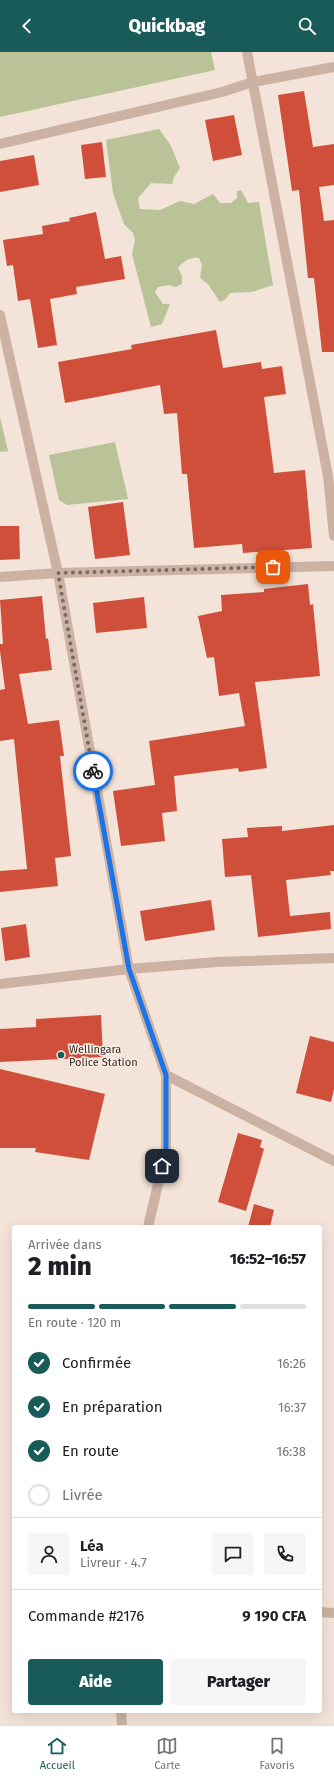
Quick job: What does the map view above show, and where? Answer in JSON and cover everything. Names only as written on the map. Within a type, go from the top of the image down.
[{"type":"street","points":[[247,52],[328,476],[334,536]]},
{"type":"street","points":[[0,144],[222,92],[252,82],[334,67]]},
{"type":"street","points":[[0,315],[58,573],[129,969],[166,1075],[166,1150],[148,1225]]},
{"type":"street","points":[[0,577],[58,573],[334,566]]},
{"type":"street","points":[[0,984],[129,969],[217,962],[334,958]]},
{"type":"street","points":[[166,1075],[334,1161]]},
{"type":"street","points":[[322,1612],[334,1613]]},
{"type":"street","points":[[121,1713],[122,1725]]},
{"type":"green space","points":[[0,52],[211,52],[215,70],[0,117]]},
{"type":"green space","points":[[159,129],[170,144],[180,168],[174,177],[172,184],[151,183],[138,198],[140,209],[160,210],[180,201],[194,204],[213,194],[220,203],[231,203],[237,198],[237,191],[241,190],[248,203],[259,202],[273,285],[252,292],[230,293],[226,299],[220,302],[208,284],[200,278],[202,265],[199,258],[190,259],[185,261],[178,268],[182,276],[182,284],[176,287],[169,285],[158,287],[155,292],[163,304],[170,304],[162,324],[151,327],[132,254],[135,240],[133,233],[124,224],[113,193],[106,140]]},
{"type":"green space","points":[[0,417],[8,451],[0,452]]},
{"type":"green space","points":[[115,442],[128,499],[67,505],[59,500],[49,455]]},
{"type":"building","points":[[304,91],[313,147],[334,144],[334,185],[319,187],[324,221],[334,220],[334,352],[322,352],[314,278],[308,278],[299,190],[292,191],[278,95]]},
{"type":"building","points":[[234,115],[242,155],[213,161],[205,120]]},
{"type":"building","points":[[102,142],[106,177],[85,179],[81,145]]},
{"type":"building","points":[[34,155],[39,185],[0,192],[0,161]]},
{"type":"building","points":[[96,212],[105,259],[121,256],[125,279],[76,287],[77,294],[50,299],[57,345],[38,348],[30,299],[18,301],[13,265],[7,266],[3,240],[43,234],[42,226],[70,221],[69,218]]},
{"type":"building","points":[[216,330],[223,368],[261,362],[262,369],[282,366],[286,394],[264,397],[274,473],[305,470],[312,548],[243,553],[242,544],[194,548],[187,474],[182,474],[177,413],[164,414],[160,385],[65,403],[58,362],[132,349],[131,345]]},
{"type":"building","points":[[123,502],[130,555],[95,559],[88,507]]},
{"type":"building","points":[[0,526],[19,526],[20,559],[0,560]]},
{"type":"building","points":[[308,584],[310,605],[313,604],[320,676],[255,682],[267,768],[239,772],[238,768],[174,776],[177,811],[162,813],[165,841],[121,846],[113,791],[155,785],[149,741],[245,726],[239,693],[219,696],[214,657],[207,658],[198,616],[222,611],[221,595],[264,592],[264,589]]},
{"type":"building","points":[[42,596],[46,639],[48,638],[52,670],[19,674],[28,724],[59,720],[64,756],[60,756],[71,856],[55,858],[58,886],[0,892],[0,871],[27,869],[14,739],[0,741],[0,690],[5,689],[0,651],[0,644],[3,644],[0,600]]},
{"type":"building","points":[[144,597],[147,628],[96,633],[93,603]]},
{"type":"building","points":[[334,825],[334,871],[330,871],[331,875],[286,880],[290,916],[330,912],[331,929],[258,937],[251,875],[225,877],[222,839],[248,837],[247,828],[282,826],[282,831]]},
{"type":"building","points":[[211,900],[215,930],[145,941],[140,911]]},
{"type":"building","points":[[26,924],[30,957],[5,961],[1,928]]},
{"type":"building","points":[[101,1015],[103,1057],[0,1062],[0,1029],[36,1027],[36,1019]]},
{"type":"building","points":[[310,1036],[334,1042],[334,1089],[331,1102],[296,1093]]},
{"type":"building","points":[[0,1069],[105,1094],[89,1160],[35,1152],[36,1148],[0,1148]]},
{"type":"building","points":[[238,1133],[262,1140],[260,1147],[264,1149],[246,1211],[218,1202]]},
{"type":"building","points":[[254,1204],[274,1210],[270,1225],[249,1225]]},
{"type":"way so far","points":[[93,771],[58,573],[273,567]]},
{"type":"place","name":"Wellingara Police Station","points":[[61,1055]]},
{"type":"route","points":[[93,771],[129,969],[166,1075],[166,1150],[162,1166]]}]
